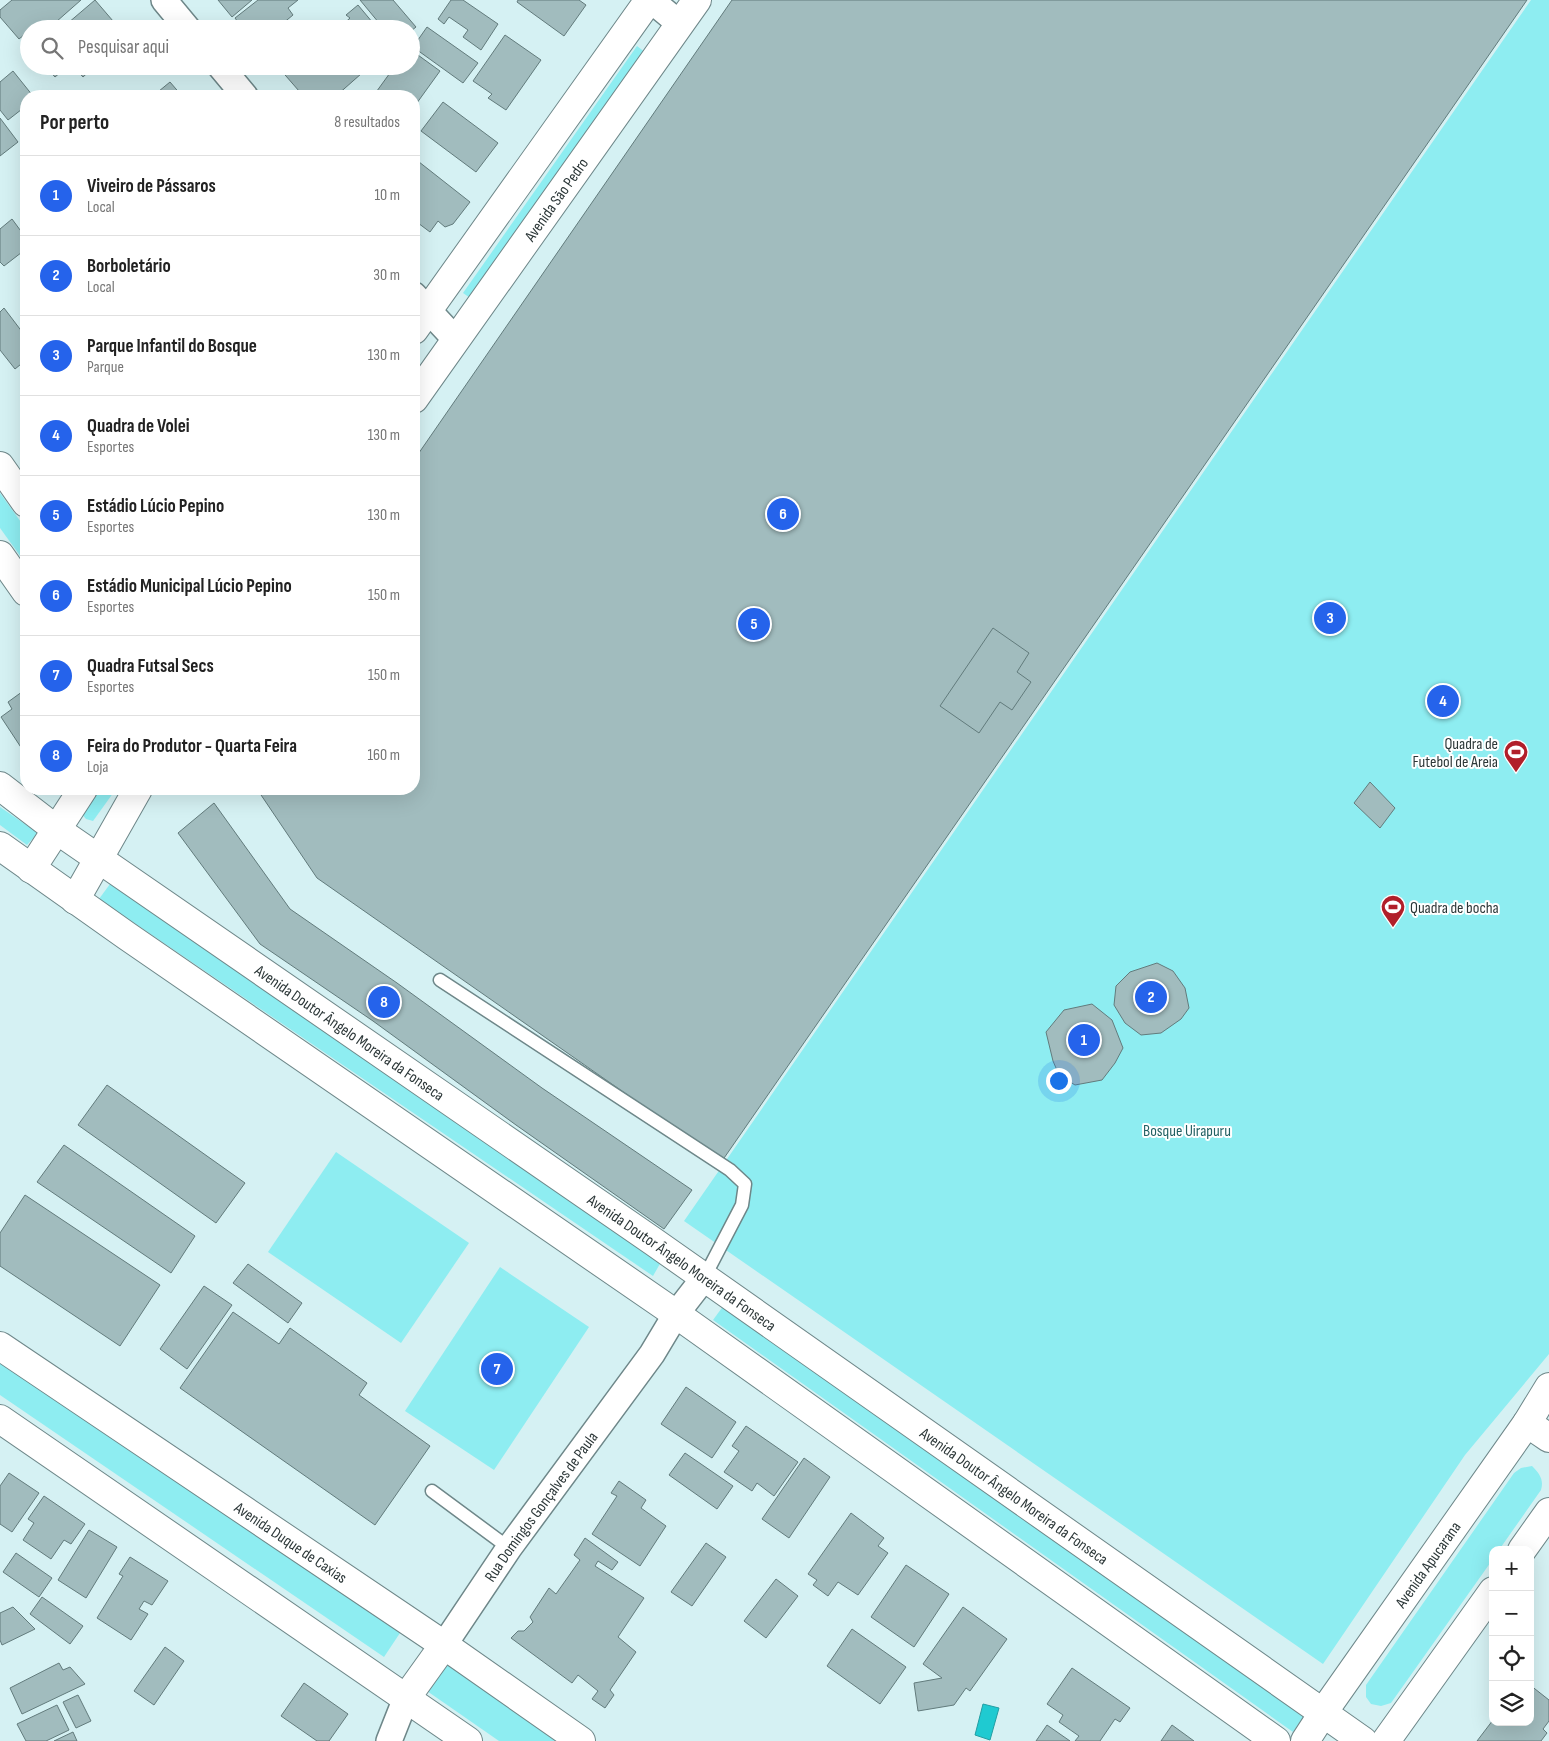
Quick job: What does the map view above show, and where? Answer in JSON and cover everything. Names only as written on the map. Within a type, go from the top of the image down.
[{"type":"street","points":[[164,0],[181,20]]},
{"type":"street","points":[[420,309],[650,0],[680,24]]},
{"type":"street","name":"Avenida São Pedro","points":[[420,391],[697,0]]},
{"type":"street","points":[[228,75],[240,90]]},
{"type":"street","points":[[420,313],[456,340]]},
{"type":"street","points":[[0,466],[20,494]]},
{"type":"street","points":[[0,555],[20,583]]},
{"type":"street","name":"Avenida Doutor Ângelo Moreira da Fonseca","points":[[0,786],[57,830],[704,1278],[1363,1741]]},
{"type":"street","points":[[31,869],[79,795]]},
{"type":"street","points":[[75,900],[135,795]]},
{"type":"street","points":[[0,846],[75,900],[676,1314],[1276,1741]]},
{"type":"street","name":"Rua Domingos Gonçalves de Paula","points":[[390,1741],[406,1698],[510,1548],[652,1354],[676,1314],[704,1278]]},
{"type":"street","name":"Avenida Duque de Caxias","points":[[0,1346],[444,1645],[581,1741]]},
{"type":"street","name":"Avenida Apucarana","points":[[1305,1741],[1527,1423],[1549,1387]]},
{"type":"street","points":[[0,1419],[468,1741]]},
{"type":"street","points":[[1527,1423],[1549,1438]]},
{"type":"street","points":[[1525,1546],[1549,1512]]},
{"type":"street","points":[[1386,1741],[1489,1598]]},
{"type":"lane","points":[[440,980],[730,1170],[745,1184],[742,1205],[704,1278]]},
{"type":"lane","points":[[432,1492],[510,1548]]},
{"type":"green space","name":"Bosque Uirapuru","points":[[1531,0],[1549,0],[1549,1354],[1465,1455],[1323,1664],[684,1221]]},
{"type":"green space","points":[[637,46],[650,56],[476,302],[463,293]]},
{"type":"green space","points":[[0,493],[20,521],[20,556],[0,528]]},
{"type":"green space","points":[[93,795],[112,795],[93,821],[86,819],[80,812]]},
{"type":"green space","points":[[0,807],[38,833],[27,845],[0,825]]},
{"type":"green space","points":[[110,884],[661,1262],[653,1276],[99,899]]},
{"type":"green space","points":[[336,1152],[469,1243],[401,1343],[268,1252]]},
{"type":"green space","points":[[500,1267],[589,1327],[494,1470],[405,1411]]},
{"type":"green space","points":[[724,1305],[1304,1716],[1293,1732],[713,1320]]},
{"type":"green space","points":[[0,1360],[400,1633],[384,1657],[0,1395]]},
{"type":"green space","points":[[1532,1466],[1541,1477],[1541,1490],[1502,1546],[1489,1546],[1489,1565],[1391,1703],[1381,1706],[1371,1704],[1366,1697],[1366,1685],[1514,1473],[1521,1468]]},
{"type":"green space","points":[[446,1664],[557,1741],[499,1741],[427,1691]]},
{"type":"shaded area","points":[[983,1704],[999,1708],[990,1740],[975,1735]]},
{"type":"building","points":[[12,0],[81,0],[58,20],[20,20],[19,39],[0,17],[0,10]]},
{"type":"building","points":[[95,0],[112,20],[72,20]]},
{"type":"building","points":[[218,0],[252,0],[232,17]]},
{"type":"building","points":[[258,0],[298,0],[288,8],[293,15],[287,20],[236,20],[235,18]]},
{"type":"building","points":[[360,0],[393,0],[410,20],[377,20]]},
{"type":"building","points":[[451,0],[463,0],[498,24],[481,50],[463,37],[468,30],[449,17],[444,24],[438,19]]},
{"type":"building","points":[[518,0],[579,0],[586,5],[564,36],[517,2]]},
{"type":"building","points":[[732,0],[1527,0],[722,1161],[317,878],[261,795],[420,795],[420,451]]},
{"type":"building","points":[[358,5],[370,20],[348,20],[350,18],[346,15]]},
{"type":"building","points":[[427,27],[478,63],[463,83],[420,52],[420,37]]},
{"type":"building","points":[[505,35],[541,60],[506,110],[488,98],[492,94],[473,81]]},
{"type":"building","points":[[420,57],[440,71],[420,99],[420,90],[378,90],[388,75],[420,75]]},
{"type":"building","points":[[13,71],[28,90],[20,90],[20,111],[8,120],[0,110],[0,82]]},
{"type":"building","points":[[285,75],[360,75],[343,90],[298,90]]},
{"type":"building","points":[[170,82],[177,90],[160,90]]},
{"type":"building","points":[[443,102],[498,143],[476,172],[421,131]]},
{"type":"building","points":[[0,118],[18,142],[0,156]]},
{"type":"building","points":[[420,163],[470,202],[453,224],[445,227],[438,221],[430,232],[420,224]]},
{"type":"building","points":[[12,219],[20,230],[20,254],[4,266],[0,262],[0,229]]},
{"type":"building","points":[[4,308],[20,329],[20,365],[15,369],[0,350],[0,312]]},
{"type":"building","points":[[993,628],[1029,653],[1017,672],[1031,682],[1012,710],[1000,702],[979,733],[940,706]]},
{"type":"building","points":[[20,693],[20,746],[1,717],[12,709],[8,702]]},
{"type":"building","points":[[1370,782],[1395,808],[1380,828],[1354,803]]},
{"type":"building","points":[[214,803],[290,909],[397,983],[542,1088],[692,1190],[664,1229],[373,1021],[260,944],[178,833]]},
{"type":"building","points":[[1157,963],[1173,971],[1185,988],[1189,1008],[1181,1019],[1161,1033],[1141,1035],[1125,1023],[1114,1005],[1116,986],[1130,972]]},
{"type":"building","points":[[1092,1004],[1112,1020],[1123,1048],[1115,1063],[1102,1080],[1075,1085],[1059,1075],[1053,1061],[1046,1032],[1064,1010]]},
{"type":"building","points":[[107,1085],[245,1183],[216,1223],[78,1125]]},
{"type":"building","points":[[64,1145],[195,1236],[171,1273],[37,1182]]},
{"type":"building","points":[[25,1195],[160,1285],[120,1346],[0,1266],[0,1233]]},
{"type":"building","points":[[248,1264],[302,1303],[288,1323],[233,1283]]},
{"type":"building","points":[[204,1286],[232,1305],[187,1369],[160,1349]]},
{"type":"building","points":[[233,1312],[279,1344],[290,1328],[367,1383],[359,1395],[430,1446],[375,1525],[180,1388]]},
{"type":"building","points":[[686,1387],[736,1422],[712,1458],[661,1424]]},
{"type":"building","points":[[746,1426],[798,1462],[774,1496],[757,1483],[752,1491],[724,1472],[739,1451],[732,1446]]},
{"type":"building","points":[[685,1453],[733,1486],[717,1509],[669,1475]]},
{"type":"building","points":[[804,1458],[830,1477],[789,1538],[762,1519]]},
{"type":"building","points":[[9,1473],[39,1493],[12,1532],[0,1524],[0,1486]]},
{"type":"building","points":[[619,1481],[646,1500],[641,1508],[666,1526],[640,1566],[592,1534],[617,1496],[611,1493]]},
{"type":"building","points":[[44,1496],[85,1524],[71,1544],[64,1540],[51,1559],[23,1540],[34,1523],[28,1519]]},
{"type":"building","points":[[851,1513],[884,1538],[878,1546],[888,1553],[858,1595],[838,1582],[828,1596],[813,1585],[817,1580],[808,1574]]},
{"type":"building","points":[[89,1530],[117,1547],[86,1598],[58,1580]]},
{"type":"building","points":[[585,1538],[618,1562],[612,1570],[598,1561],[595,1566],[644,1598],[618,1637],[636,1652],[610,1690],[614,1695],[605,1708],[592,1699],[598,1691],[578,1675],[572,1683],[511,1638],[518,1631],[524,1631],[533,1622],[530,1617],[549,1588],[556,1594],[580,1560],[574,1555]]},
{"type":"building","points":[[706,1543],[726,1557],[692,1606],[671,1592]]},
{"type":"building","points":[[16,1553],[52,1578],[39,1597],[3,1572]]},
{"type":"building","points":[[130,1557],[168,1581],[152,1605],[144,1601],[139,1609],[148,1614],[131,1640],[97,1618],[123,1576],[119,1574]]},
{"type":"building","points":[[906,1565],[949,1594],[914,1647],[871,1617]]},
{"type":"building","points":[[776,1579],[798,1596],[766,1638],[744,1621]]},
{"type":"building","points":[[42,1597],[83,1626],[70,1644],[30,1614]]},
{"type":"building","points":[[13,1607],[35,1629],[2,1645],[0,1640],[0,1613]]},
{"type":"building","points":[[963,1607],[1007,1639],[970,1691],[966,1688],[954,1705],[918,1711],[914,1683],[942,1678],[923,1664]]},
{"type":"building","points":[[852,1629],[906,1667],[880,1704],[827,1666]]},
{"type":"building","points":[[165,1647],[184,1661],[154,1705],[134,1691]]},
{"type":"building","points":[[59,1663],[63,1670],[70,1667],[85,1684],[22,1714],[10,1688]]},
{"type":"building","points":[[1072,1668],[1130,1708],[1120,1722],[1115,1719],[1100,1741],[1075,1741],[1079,1736],[1059,1722],[1063,1715],[1047,1704]]},
{"type":"building","points":[[304,1683],[348,1714],[329,1741],[317,1741],[281,1716]]},
{"type":"building","points":[[1534,1688],[1549,1700],[1549,1721],[1543,1729],[1547,1733],[1541,1741],[1477,1741],[1489,1725],[1534,1726]]},
{"type":"building","points":[[78,1695],[91,1721],[76,1728],[63,1702]]},
{"type":"building","points":[[57,1705],[69,1730],[46,1741],[26,1741],[17,1724]]},
{"type":"building","points":[[1047,1725],[1070,1741],[1036,1741]]},
{"type":"building","points":[[1172,1725],[1194,1741],[1161,1741]]},
{"type":"building","points":[[73,1732],[77,1741],[54,1741]]},
{"type":"place","name":"Estádio Municipal Lúcio Pepino","points":[[783,514]]},
{"type":"place","name":"Parque Infantil do Bosque","points":[[1330,618]]},
{"type":"place","name":"Estádio Lúcio Pepino","points":[[754,624]]},
{"type":"place","name":"Quadra de Volei","points":[[1443,701]]},
{"type":"place","name":"Quadra de Futebol de Areia","points":[[1516,773]]},
{"type":"place","name":"Quadra de bocha","points":[[1393,928]]},
{"type":"place","name":"Borboletário","points":[[1151,997]]},
{"type":"place","name":"Feira do Produtor - Quarta Feira","points":[[384,1002]]},
{"type":"place","name":"Viveiro de Pássaros","points":[[1084,1040]]},
{"type":"place","name":"Quadra Futsal Secs","points":[[497,1369]]}]
